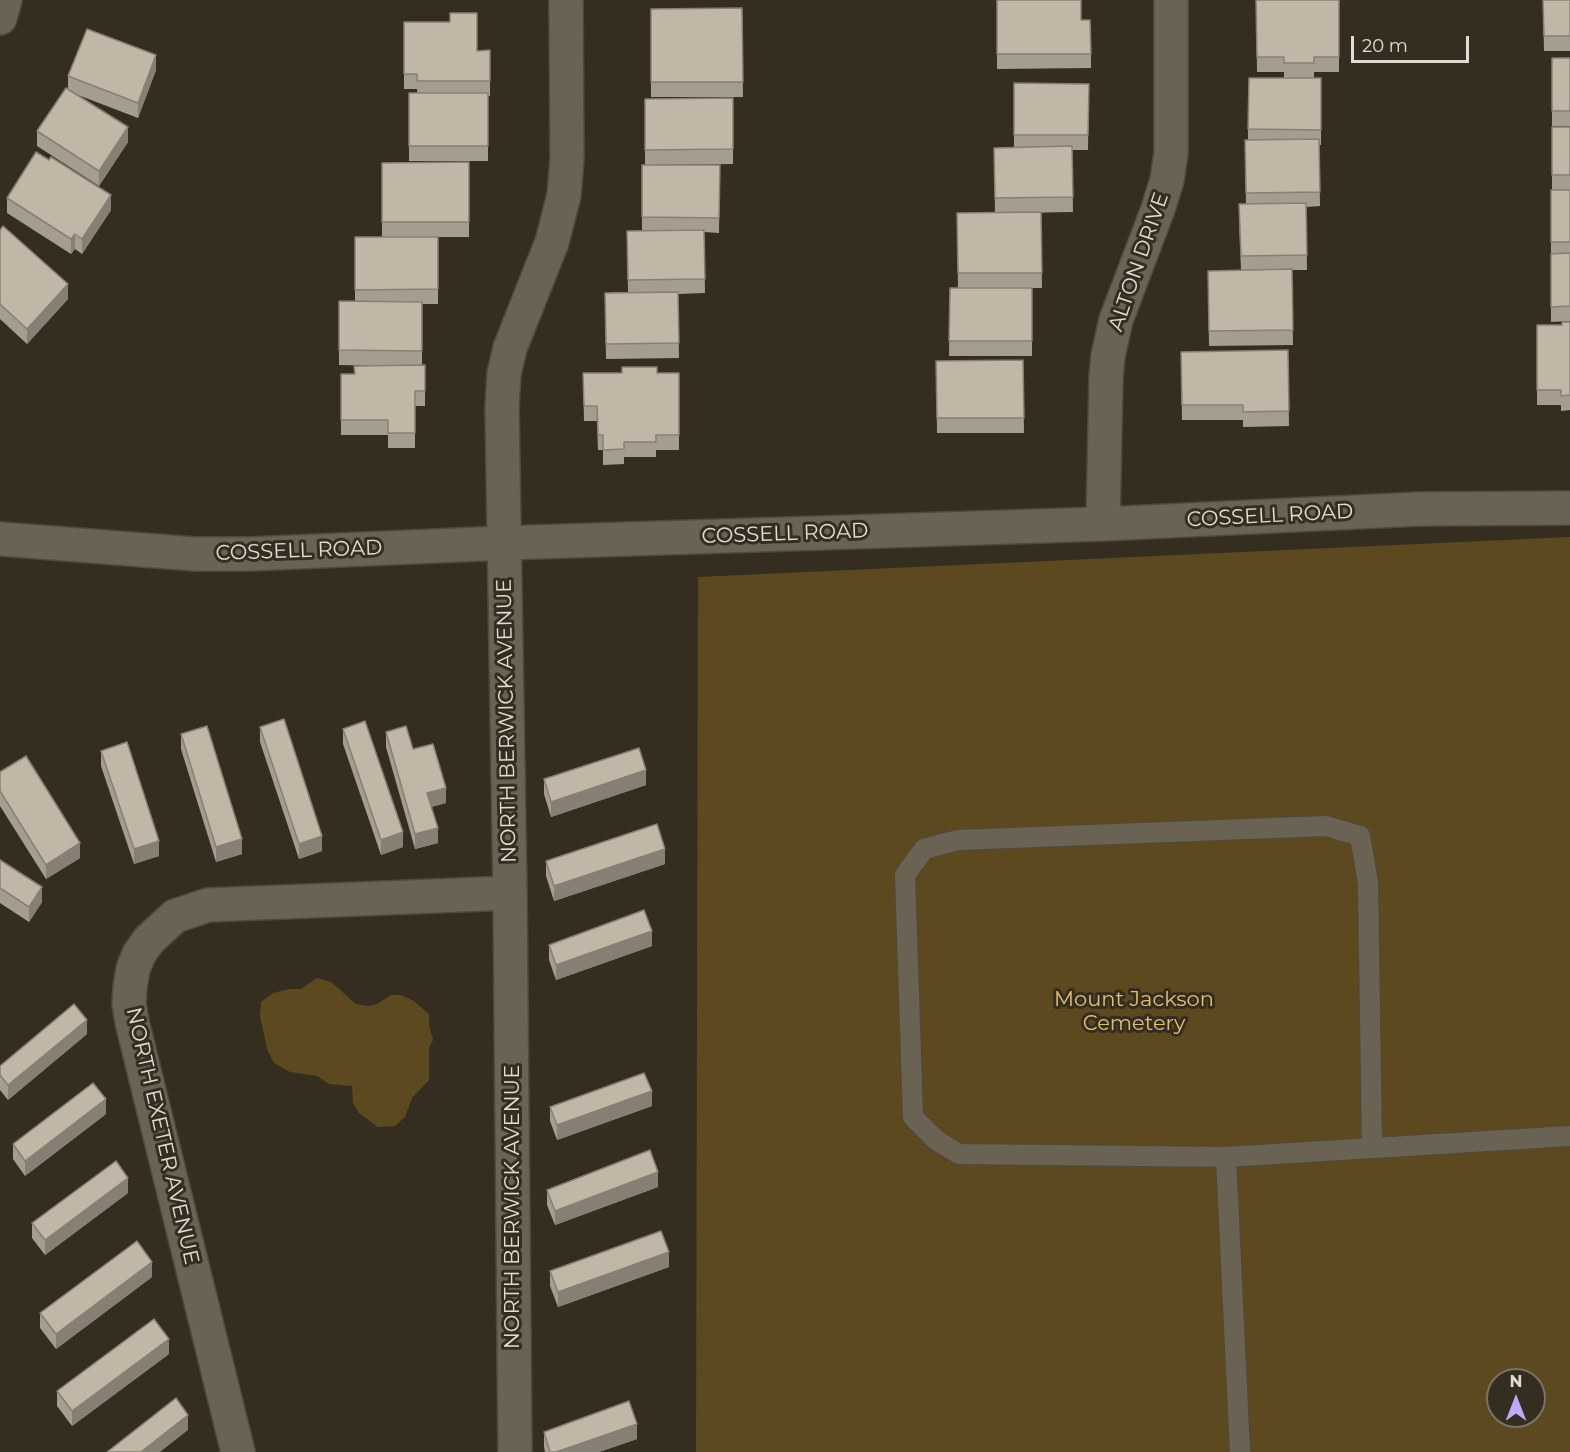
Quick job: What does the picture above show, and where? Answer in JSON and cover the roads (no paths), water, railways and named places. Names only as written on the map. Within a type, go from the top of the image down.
[{"type":"street","points":[[0,18],[5,0]]},
{"type":"street","name":"NORTH BERWICK AVENUE","points":[[514,1452],[510,892],[502,407],[504,374],[513,337],[552,242],[566,177],[566,0]]},
{"type":"street","name":"ALTON DRIVE","points":[[1103,524],[1108,356],[1116,320],[1158,209],[1167,180],[1171,153],[1171,0]]},
{"type":"street","name":"COSSELL ROAD","points":[[0,539],[195,554],[250,554],[503,543],[1103,524],[1420,509],[1570,508]]},
{"type":"street","name":"NORTH EXETER AVENUE","points":[[238,1452],[132,1022],[129,1004],[130,987],[133,969],[139,954],[149,940],[175,916],[208,905],[510,892]]},
{"type":"lane","points":[[1372,1147],[1368,883],[1360,836],[1326,826],[958,840],[924,849],[905,875],[914,1117],[936,1140],[959,1154],[1226,1157],[1570,1136]]},
{"type":"lane","points":[[1226,1157],[1240,1452]]},
{"type":"park label","name":"Mount Jackson Cemetery","points":[[1134,1012]]}]
